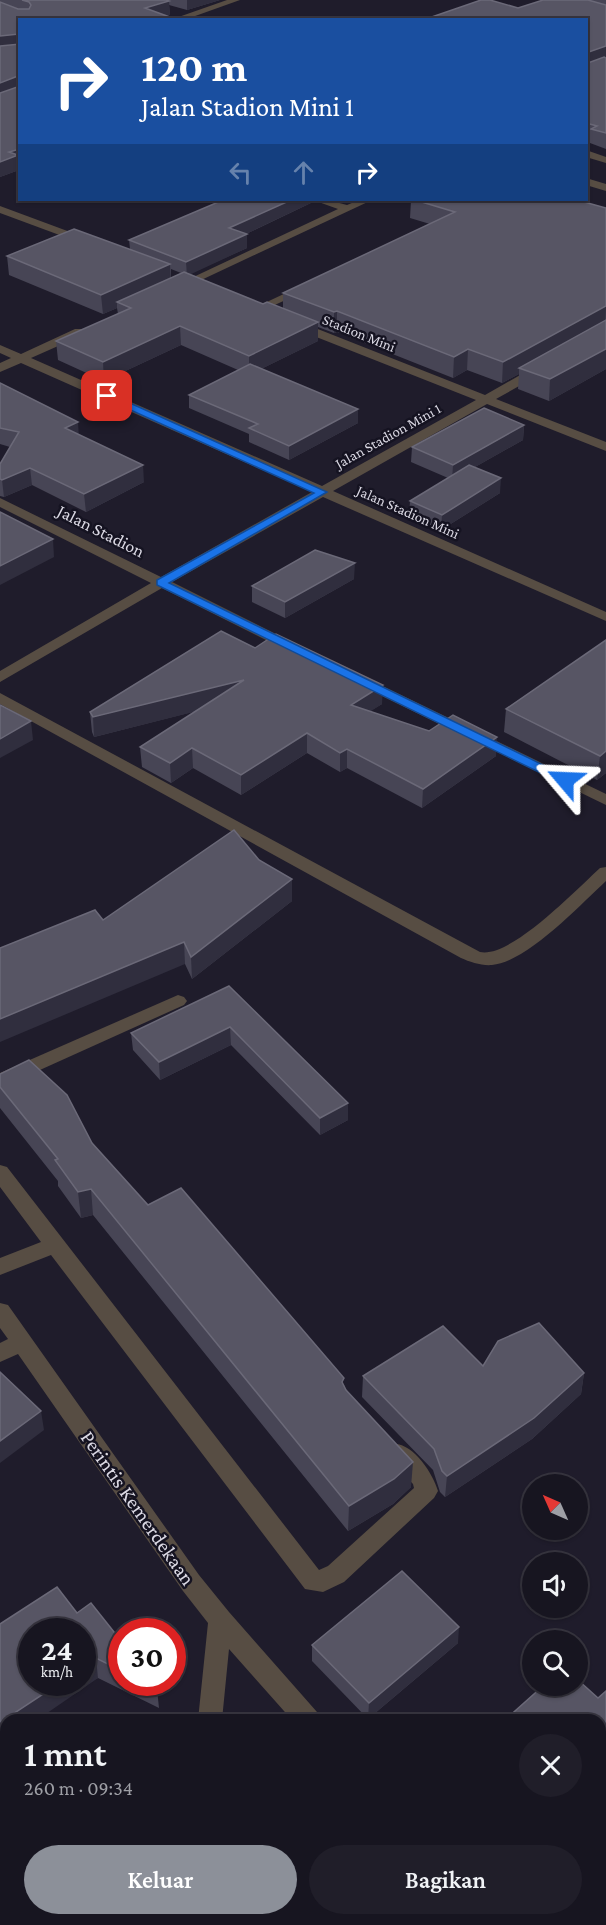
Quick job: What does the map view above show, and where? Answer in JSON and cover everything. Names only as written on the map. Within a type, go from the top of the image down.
[{"type":"street","points":[[175,15],[186,15],[236,0]]},
{"type":"street","points":[[588,154],[606,160]]},
{"type":"street","points":[[588,183],[606,189]]},
{"type":"street","points":[[593,196],[606,189]]},
{"type":"street","points":[[321,201],[348,209]]},
{"type":"street","points":[[168,291],[184,279],[365,201]]},
{"type":"street","points":[[0,209],[102,248]]},
{"type":"street","points":[[0,220],[14,214]]},
{"type":"street","points":[[184,279],[209,289]]},
{"type":"street","name":"Stadion Mini","points":[[321,279],[253,307],[606,447]]},
{"type":"street","points":[[0,368],[95,325]]},
{"type":"street","name":"Jalan Stadion Mini","points":[[0,349],[606,617]]},
{"type":"street","name":"Jalan Stadion Mini 1","points":[[0,677],[160,583],[556,360]]},
{"type":"street","name":"Jalan Stadion","points":[[0,502],[300,651]]},
{"type":"street","points":[[351,676],[606,800]]},
{"type":"street","points":[[0,698],[467,954],[481,959],[495,959],[519,948],[606,872]]},
{"type":"street","points":[[0,1081],[178,1001]]},
{"type":"street","points":[[0,1172],[313,1581],[323,1581],[336,1574],[426,1491],[423,1479],[385,1439]]},
{"type":"street","points":[[0,1267],[55,1245]]},
{"type":"street","name":"Perintis Kemerdekaan","points":[[0,1311],[191,1584],[303,1714]]},
{"type":"street","points":[[0,1353],[21,1342]]},
{"type":"street","points":[[211,1714],[220,1620]]},
{"type":"building","points":[[22,0],[166,0],[169,1],[145,8],[172,18],[18,18],[18,34],[0,36],[0,2],[18,9],[29,9],[31,5]]},
{"type":"building","points":[[481,0],[490,0],[518,8],[543,0],[588,0],[606,5],[606,46],[588,52],[588,18],[429,18]]},
{"type":"building","points":[[18,44],[18,76],[0,83],[0,46]]},
{"type":"building","points":[[606,58],[606,133],[591,129],[597,126],[588,124],[588,63]]},
{"type":"building","points":[[18,87],[18,150],[9,152],[18,155],[0,162],[0,93]]},
{"type":"building","points":[[221,201],[289,201],[229,228],[247,234],[186,262],[129,240]]},
{"type":"building","points":[[418,201],[581,201],[606,208],[606,306],[503,362],[468,349],[454,357],[337,311],[334,312],[283,293],[455,212]]},
{"type":"building","points":[[74,229],[170,264],[101,295],[7,256]]},
{"type":"building","points":[[184,272],[263,304],[267,302],[318,322],[249,356],[180,326],[103,362],[56,341],[131,308],[117,302]]},
{"type":"building","points":[[606,320],[606,349],[550,379],[519,368]]},
{"type":"building","points":[[250,364],[358,409],[289,446],[249,428],[258,424],[189,395]]},
{"type":"building","points":[[0,383],[78,422],[65,428],[143,465],[84,494],[30,468],[0,479],[0,464],[19,432],[0,428]]},
{"type":"building","points":[[484,408],[524,425],[453,465],[412,447]]},
{"type":"building","points":[[469,465],[501,478],[442,515],[410,501]]},
{"type":"building","points":[[0,512],[53,539],[0,566]]},
{"type":"building","points":[[315,550],[355,563],[285,602],[252,586]]},
{"type":"building","points":[[221,631],[255,648],[276,634],[383,685],[351,705],[429,731],[453,715],[497,737],[423,789],[347,749],[340,753],[307,733],[241,775],[192,748],[170,763],[140,747],[244,680],[93,717],[90,712]]},
{"type":"building","points":[[606,640],[606,751],[600,756],[506,709]]},
{"type":"building","points":[[0,705],[31,721],[0,739]]},
{"type":"building","points":[[234,830],[259,860],[292,879],[191,957],[184,942],[0,1019],[0,948],[95,910],[103,920]]},
{"type":"building","points":[[229,986],[348,1103],[320,1118],[230,1027],[159,1062],[131,1033]]},
{"type":"building","points":[[29,1060],[67,1095],[92,1143],[148,1205],[181,1188],[344,1378],[342,1382],[346,1390],[413,1462],[394,1479],[349,1506],[91,1189],[78,1192],[55,1160],[58,1159],[0,1087],[0,1074]]},
{"type":"building","points":[[539,1323],[584,1373],[534,1418],[447,1476],[442,1471],[434,1449],[363,1376],[443,1326],[483,1366],[498,1341]]},
{"type":"building","points":[[0,1372],[41,1411],[0,1441]]},
{"type":"building","points":[[402,1571],[459,1627],[369,1703],[312,1645]]},
{"type":"building","points":[[57,1587],[77,1613],[91,1603],[108,1624],[108,1664],[96,1658],[96,1618],[18,1618],[18,1696],[40,1696],[13,1714],[0,1714],[0,1624]]},
{"type":"building","points":[[588,1689],[598,1698],[606,1691],[606,1714],[512,1714],[532,1696],[588,1696]]},
{"type":"route","points":[[107,396],[321,492],[160,583],[565,780]]}]
